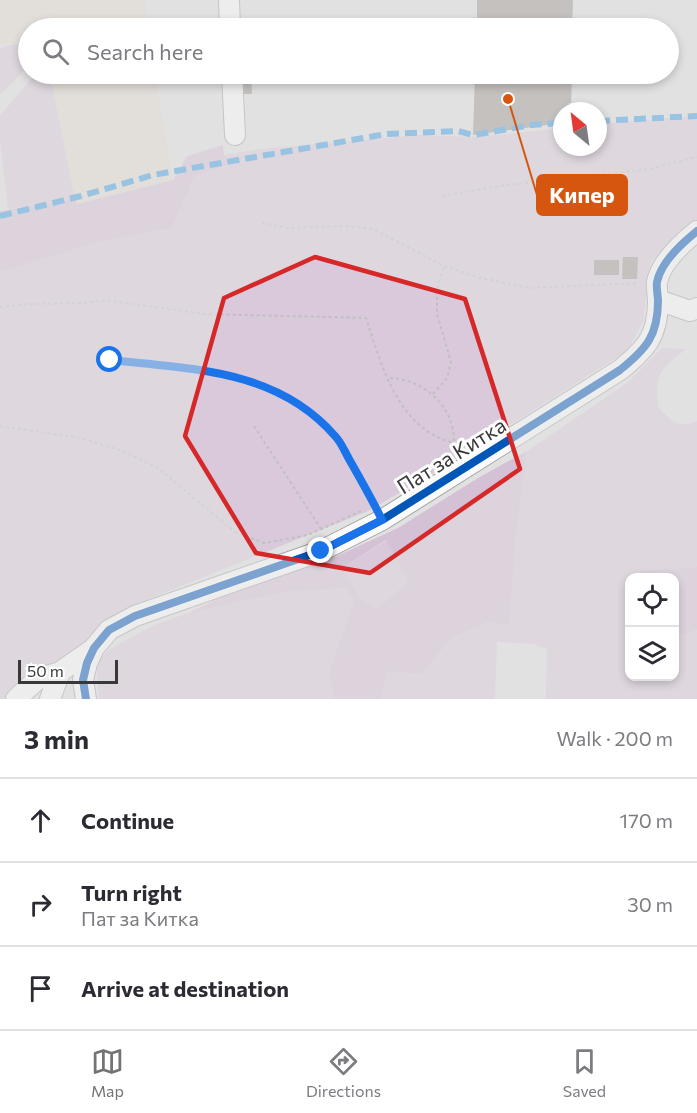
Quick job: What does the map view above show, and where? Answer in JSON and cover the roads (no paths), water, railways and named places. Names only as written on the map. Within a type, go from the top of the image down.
[{"type":"street","points":[[229,0],[230,18]]},
{"type":"street","points":[[232,84],[235,135]]},
{"type":"street","name":"Пат за Китка","points":[[86,699],[83,680],[87,663],[94,648],[109,630],[135,616],[321,551],[382,520],[620,370],[637,356],[656,327],[658,291],[665,266],[681,244],[697,231]]},
{"type":"street","points":[[658,291],[690,311],[697,308]]},
{"type":"street","points":[[16,699],[39,678],[60,672],[94,648]]},
{"type":"street","points":[[50,699],[60,672]]},
{"type":"place","name":"Кипер","points":[[508,99]]}]
